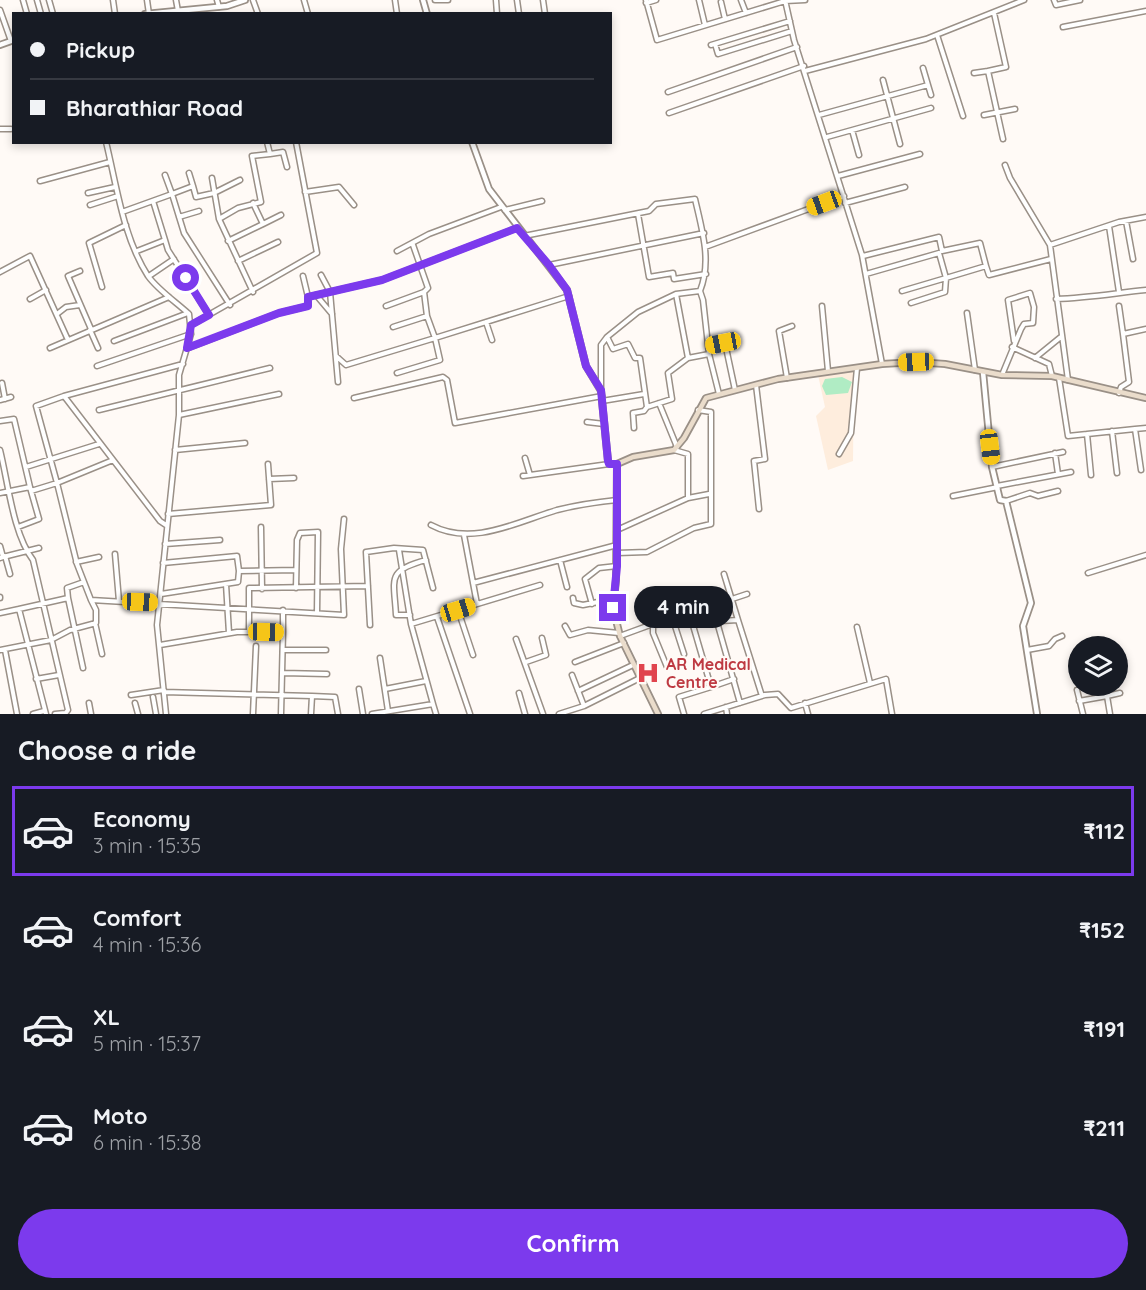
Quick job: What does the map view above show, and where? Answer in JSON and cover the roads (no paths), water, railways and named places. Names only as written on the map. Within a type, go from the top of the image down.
[{"type":"main road","points":[[658,714],[619,634],[613,608],[617,566],[617,464],[633,457],[675,449],[706,398],[787,378],[828,371],[882,364],[945,364],[1002,375],[1052,376],[1146,398]]},
{"type":"street","points":[[176,0],[178,11]]},
{"type":"street","points":[[217,0],[219,7]]},
{"type":"street","points":[[164,12],[210,11],[245,0]]},
{"type":"street","points":[[435,0],[447,0]]},
{"type":"street","points":[[656,0],[646,2],[657,40],[785,0],[805,0]]},
{"type":"street","points":[[699,0],[705,26]]},
{"type":"street","points":[[741,0],[746,13]]},
{"type":"street","points":[[763,0],[765,7]]},
{"type":"street","points":[[785,0],[792,31],[863,256],[882,364]]},
{"type":"street","points":[[669,113],[804,68],[937,35],[1024,0]]},
{"type":"street","points":[[1054,0],[1056,5],[1080,0]]},
{"type":"street","points":[[721,2],[725,19]]},
{"type":"street","points":[[227,6],[228,12]]},
{"type":"street","points":[[0,10],[12,40],[0,45]]},
{"type":"street","points":[[1063,27],[1146,11]]},
{"type":"street","points":[[974,73],[1006,67],[994,13]]},
{"type":"street","points":[[790,21],[713,45],[718,54],[792,31]]},
{"type":"street","points":[[937,35],[963,116]]},
{"type":"street","points":[[668,92],[797,47]]},
{"type":"street","points":[[923,68],[931,95]]},
{"type":"street","points":[[988,71],[1003,139]]},
{"type":"street","points":[[883,80],[900,144]]},
{"type":"street","points":[[819,115],[927,85]]},
{"type":"street","points":[[826,137],[931,108]]},
{"type":"street","points":[[984,115],[1015,109]]},
{"type":"street","points":[[0,129],[11,129]]},
{"type":"street","points":[[852,130],[859,155]]},
{"type":"street","points":[[106,144],[122,212],[137,251],[149,276],[188,313],[191,325],[178,390],[179,415],[176,450],[166,525],[157,625],[166,714]]},
{"type":"street","points":[[268,144],[270,154]]},
{"type":"street","points":[[191,325],[317,254],[296,144]]},
{"type":"street","points":[[473,144],[489,189],[517,228],[549,265],[569,297],[586,366],[602,396]]},
{"type":"street","points":[[219,219],[253,203],[261,202],[252,156],[283,152],[287,167]]},
{"type":"street","points":[[838,176],[920,154]]},
{"type":"street","points":[[39,181],[110,162]]},
{"type":"street","points":[[1005,165],[1010,178],[1050,245],[1068,380]]},
{"type":"street","points":[[189,172],[196,196],[214,193],[240,180]]},
{"type":"street","points":[[165,175],[183,232],[230,305]]},
{"type":"street","points":[[212,178],[219,219],[253,292]]},
{"type":"street","points":[[122,212],[192,186]]},
{"type":"street","points":[[88,193],[115,187]]},
{"type":"street","points":[[305,192],[339,187],[354,205]]},
{"type":"street","points":[[845,203],[905,187]]},
{"type":"street","points":[[90,205],[118,196]]},
{"type":"street","points":[[705,247],[844,196]]},
{"type":"street","points":[[524,236],[649,211],[656,204],[695,200],[704,233],[705,247],[706,274],[700,291],[709,354],[719,394]]},
{"type":"street","points":[[153,201],[165,240],[174,259],[209,315]]},
{"type":"street","points":[[397,251],[413,245],[414,241],[429,234],[503,208],[542,201]]},
{"type":"street","points":[[253,203],[263,224]]},
{"type":"street","points":[[179,217],[199,211]]},
{"type":"street","points":[[638,213],[649,277],[673,273],[674,279],[706,274]]},
{"type":"street","points":[[228,241],[281,215]]},
{"type":"street","points":[[1050,245],[1146,217]]},
{"type":"street","points":[[1126,221],[1133,259]]},
{"type":"street","points":[[102,287],[89,243],[126,225]]},
{"type":"street","points":[[1109,226],[1119,292]]},
{"type":"street","points":[[308,297],[382,280],[517,228]]},
{"type":"street","points":[[549,265],[704,233]]},
{"type":"street","points":[[863,256],[939,237],[946,278],[945,292],[912,303]]},
{"type":"street","points":[[137,251],[165,240]]},
{"type":"street","points":[[238,261],[278,242]]},
{"type":"street","points":[[866,274],[980,243],[989,275],[1052,259]]},
{"type":"street","points":[[386,306],[424,292],[428,286],[413,245]]},
{"type":"street","points":[[0,272],[30,256],[68,340]]},
{"type":"street","points":[[149,276],[174,259]]},
{"type":"street","points":[[902,291],[986,266]]},
{"type":"street","points":[[80,271],[68,276],[98,348]]},
{"type":"street","points":[[321,275],[330,292],[338,382]]},
{"type":"street","points":[[187,348],[279,313],[308,306],[303,276]]},
{"type":"street","points":[[30,298],[46,290]]},
{"type":"street","points":[[1056,298],[1087,298],[1146,290]]},
{"type":"street","points":[[609,464],[602,396],[601,345],[607,337],[638,312],[676,294],[700,291]]},
{"type":"street","points":[[396,373],[440,360],[424,292]]},
{"type":"street","points":[[1002,375],[1014,341],[1023,324],[1033,323],[1034,307],[1030,293],[1008,300],[1014,341]]},
{"type":"street","points":[[676,294],[688,358]]},
{"type":"street","points":[[316,295],[332,315]]},
{"type":"street","points":[[50,348],[169,297]]},
{"type":"street","points":[[336,356],[346,365],[569,297]]},
{"type":"street","points":[[57,314],[66,307],[80,305]]},
{"type":"street","points":[[822,306],[828,371]]},
{"type":"street","points":[[1119,306],[1129,382],[1121,387],[1119,393]]},
{"type":"street","points":[[114,341],[188,313]]},
{"type":"street","points":[[967,313],[975,370]]},
{"type":"street","points":[[393,327],[428,316]]},
{"type":"street","points":[[486,322],[492,340]]},
{"type":"street","points":[[787,378],[779,331],[792,326]]},
{"type":"street","points":[[1123,334],[1146,329]]},
{"type":"street","points":[[97,366],[191,333]]},
{"type":"street","points":[[1035,358],[1062,336]]},
{"type":"street","points":[[607,337],[613,349],[628,344],[635,358],[640,358],[647,407]]},
{"type":"street","points":[[708,345],[725,343],[735,390]]},
{"type":"street","points":[[1012,346],[1049,364],[1052,376]]},
{"type":"street","points":[[634,428],[633,413],[644,411],[647,407],[672,399],[668,373],[688,358],[709,354]]},
{"type":"street","points":[[102,654],[95,623],[96,610],[76,562],[36,406],[64,396],[183,364]]},
{"type":"street","points":[[839,454],[851,433],[857,367]]},
{"type":"street","points":[[99,410],[270,368]]},
{"type":"street","points":[[982,372],[992,467],[1000,500],[1006,501],[1030,493],[1038,496],[1058,491]]},
{"type":"street","points":[[354,398],[443,377],[447,380],[455,423],[602,396],[644,394]]},
{"type":"street","points":[[1059,378],[1068,436],[1146,428]]},
{"type":"street","points":[[2,383],[5,398]]},
{"type":"street","points":[[756,385],[765,459],[754,461],[759,509]]},
{"type":"street","points":[[179,415],[279,394]]},
{"type":"street","points":[[64,396],[99,444],[160,521],[166,525]]},
{"type":"street","points":[[659,403],[675,449],[688,454],[688,498]]},
{"type":"street","points":[[617,553],[647,552],[694,528],[711,524],[709,494],[711,412],[697,410]]},
{"type":"street","points":[[0,421],[14,418],[39,519],[18,526]]},
{"type":"street","points":[[587,422],[604,424]]},
{"type":"street","points":[[1136,429],[1141,470]]},
{"type":"street","points":[[1112,431],[1117,473]]},
{"type":"street","points":[[1087,434],[1091,475]]},
{"type":"street","points":[[176,450],[244,443]]},
{"type":"street","points":[[26,467],[99,444]]},
{"type":"street","points":[[0,450],[18,526],[26,551],[33,560],[68,710],[65,713],[55,714]]},
{"type":"street","points":[[992,467],[1063,452]]},
{"type":"street","points":[[1055,453],[1058,474]]},
{"type":"street","points":[[525,458],[530,475]]},
{"type":"street","points":[[0,493],[57,483],[113,460]]},
{"type":"street","points":[[168,514],[271,505],[267,464]]},
{"type":"street","points":[[523,476],[617,464]]},
{"type":"street","points":[[953,496],[1071,472]]},
{"type":"street","points":[[269,479],[294,478]]},
{"type":"street","points":[[617,530],[688,498],[709,494]]},
{"type":"street","points":[[432,525],[446,533],[464,536],[498,529],[573,506],[617,500]]},
{"type":"street","points":[[1006,501],[1031,603],[1023,626],[1037,714]]},
{"type":"street","points":[[92,600],[160,602],[344,615],[341,549],[344,519]]},
{"type":"street","points":[[261,527],[262,589]]},
{"type":"street","points":[[296,588],[297,540],[300,533],[318,532],[316,613]]},
{"type":"street","points":[[464,536],[477,604]]},
{"type":"street","points":[[165,544],[220,540]]},
{"type":"street","points":[[473,583],[617,545]]},
{"type":"street","points":[[0,546],[10,574]]},
{"type":"street","points":[[3,557],[39,548]]},
{"type":"street","points":[[370,626],[366,552],[394,548],[423,550],[433,588]]},
{"type":"street","points":[[399,550],[411,624],[436,714]]},
{"type":"street","points":[[115,554],[119,601]]},
{"type":"street","points":[[1088,573],[1146,555]]},
{"type":"street","points":[[161,594],[238,582],[237,556],[163,563]]},
{"type":"street","points":[[76,562],[99,557]]},
{"type":"street","points":[[410,615],[396,615],[395,576],[402,567],[426,560]]},
{"type":"street","points":[[560,560],[567,587]]},
{"type":"street","points":[[592,603],[585,579],[599,568],[617,566]]},
{"type":"street","points":[[238,571],[296,570]]},
{"type":"street","points":[[724,574],[762,696]]},
{"type":"street","points":[[83,668],[67,588],[84,582]]},
{"type":"street","points":[[226,584],[229,633]]},
{"type":"street","points":[[411,624],[540,585]]},
{"type":"street","points":[[249,632],[249,588],[368,586]]},
{"type":"street","points":[[732,599],[747,594]]},
{"type":"street","points":[[0,613],[68,598]]},
{"type":"street","points":[[573,598],[576,604],[598,602],[603,610],[613,608]]},
{"type":"street","points":[[19,609],[45,712],[33,714]]},
{"type":"street","points":[[281,714],[283,610]]},
{"type":"street","points":[[458,610],[473,655]]},
{"type":"street","points":[[437,617],[470,714]]},
{"type":"street","points":[[565,626],[570,635],[588,630],[619,634],[653,625],[738,620]]},
{"type":"street","points":[[692,622],[711,687]]},
{"type":"street","points":[[717,622],[740,703]]},
{"type":"street","points":[[17,714],[3,650],[51,640],[75,628],[95,623]]},
{"type":"street","points":[[674,623],[684,654]]},
{"type":"street","points":[[653,625],[653,634],[667,666]]},
{"type":"street","points":[[857,627],[870,683]]},
{"type":"street","points":[[160,645],[229,633],[283,632]]},
{"type":"street","points":[[1027,650],[1049,646],[1055,639],[1062,636]]},
{"type":"street","points":[[516,639],[523,663],[545,656],[542,638]]},
{"type":"street","points":[[574,662],[624,643]]},
{"type":"street","points":[[253,714],[256,646]]},
{"type":"street","points":[[283,650],[326,650]]},
{"type":"street","points":[[380,658],[388,711]]},
{"type":"street","points":[[526,662],[543,714]]},
{"type":"street","points":[[578,692],[633,665]]},
{"type":"street","points":[[282,673],[327,674]]},
{"type":"street","points":[[36,679],[59,675]]},
{"type":"street","points":[[572,675],[584,706]]},
{"type":"street","points":[[559,714],[584,706],[640,678]]},
{"type":"street","points":[[704,714],[762,696],[780,695],[791,708],[886,678],[892,714]]},
{"type":"street","points":[[684,714],[679,697],[734,679]]},
{"type":"street","points":[[385,689],[426,681]]},
{"type":"street","points":[[359,689],[363,714]]},
{"type":"street","points":[[131,695],[164,691],[335,697],[338,714]]},
{"type":"street","points":[[519,693],[525,714]]},
{"type":"street","points":[[311,714],[312,696]]},
{"type":"street","points":[[1078,696],[1083,714]]},
{"type":"street","points":[[1079,701],[1107,696],[1110,714]]},
{"type":"street","points":[[153,697],[156,714]]},
{"type":"street","points":[[89,703],[91,714]]},
{"type":"street","points":[[135,703],[138,714]]},
{"type":"street","points":[[806,703],[808,714]]},
{"type":"street","points":[[372,714],[433,704]]},
{"type":"street","points":[[726,707],[727,714]]},
{"type":"place","name":"AR Medical Centre","points":[[648,673]]}]
